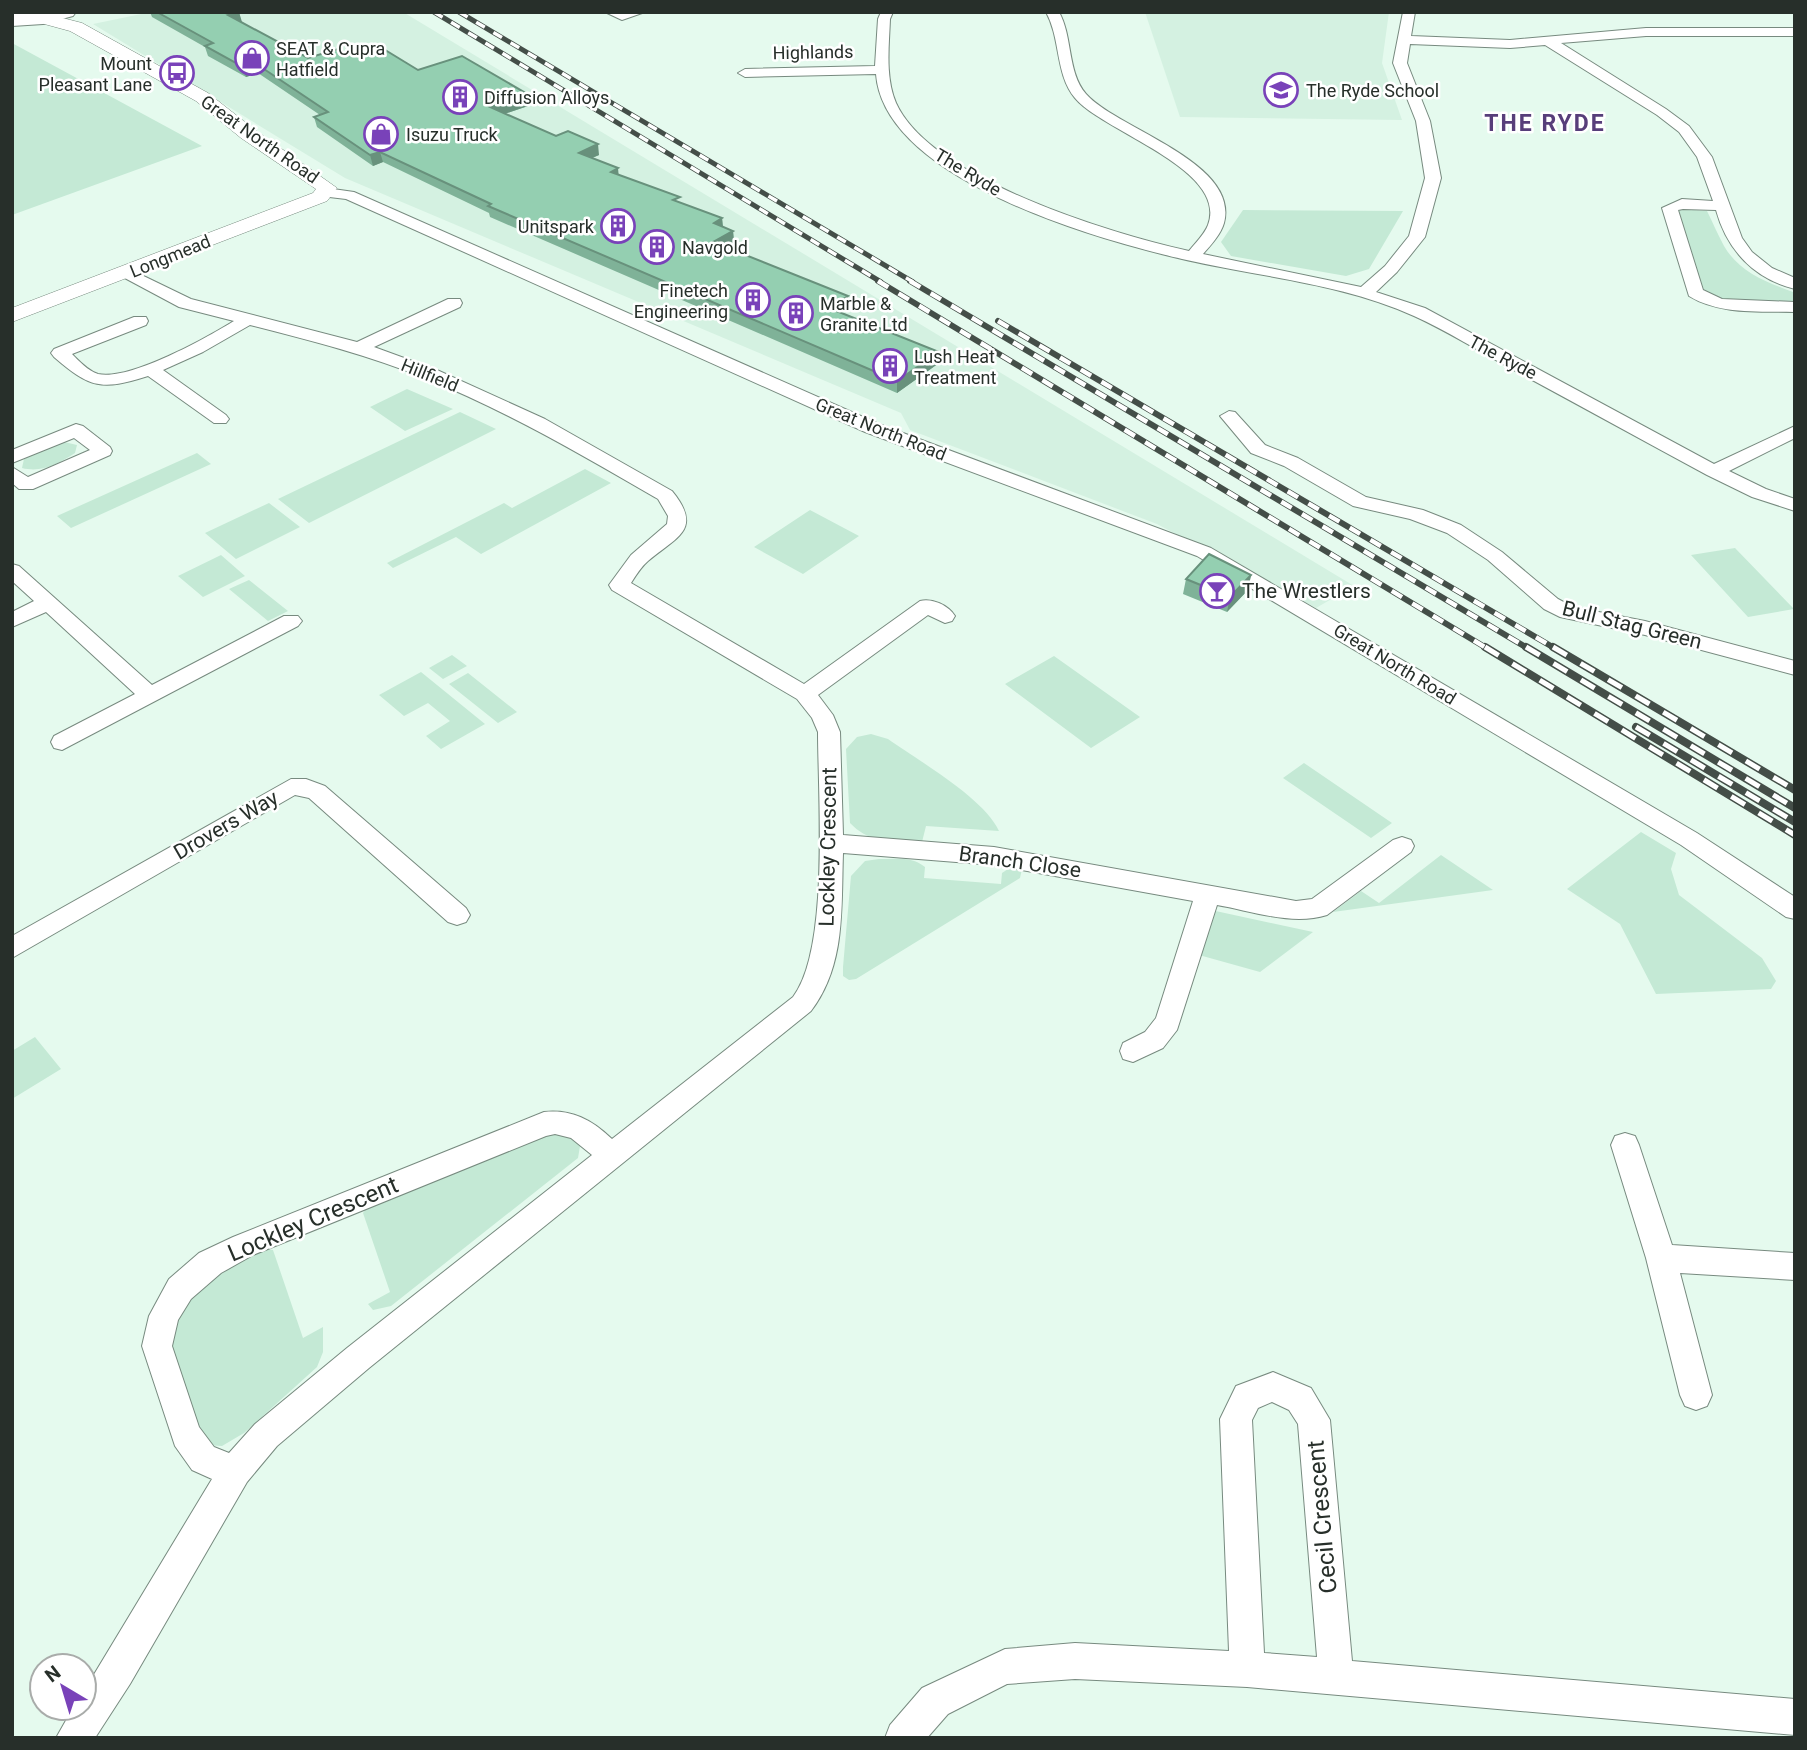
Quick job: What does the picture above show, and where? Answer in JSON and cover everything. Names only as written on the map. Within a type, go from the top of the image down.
[{"type":"highway","points":[[12,20],[72,17]]},
{"type":"street","points":[[611,12],[622,16],[639,12]]},
{"type":"street","name":"The Ryde","points":[[887,12],[884,19],[884,89],[894,113],[932,151],[957,169],[1019,201],[1067,221],[1153,247],[1365,293],[1419,312],[1714,471],[1759,493],[1795,506]]},
{"type":"street","points":[[1052,12],[1069,76],[1080,96],[1105,117],[1193,168],[1207,184],[1216,201],[1218,217],[1213,230],[1193,256]]},
{"type":"street","points":[[1365,293],[1391,269],[1418,237],[1433,178],[1423,121],[1401,63],[1409,12]]},
{"type":"street","name":"Great North Road","points":[[72,17],[202,97],[248,134],[324,184],[326,193],[349,195],[872,428],[1204,552],[1689,839],[1795,910]]},
{"type":"street","points":[[1630,18],[1646,32]]},
{"type":"street","points":[[1403,40],[1510,44],[1646,32],[1795,32]]},
{"type":"street","points":[[1548,41],[1665,115],[1688,133],[1703,152],[1714,173],[1720,206],[1741,251],[1768,273],[1795,284]]},
{"type":"street","name":"Highlands","points":[[745,73],[883,70]]},
{"type":"street","name":"Longmead","points":[[12,317],[326,193]]},
{"type":"street","points":[[1720,206],[1682,204],[1670,208],[1696,292],[1711,302],[1722,304],[1795,307]]},
{"type":"street","name":"Hillfield","points":[[127,273],[185,303],[359,348],[431,374],[539,423],[665,495],[676,506],[680,517],[673,532],[636,561]]},
{"type":"street","points":[[359,348],[454,303]]},
{"type":"street","points":[[140,321],[60,353],[96,379],[120,378],[150,369],[223,335],[250,318]]},
{"type":"street","points":[[150,369],[220,419]]},
{"type":"street","name":"Bull Stag Green","points":[[1229,416],[1258,449],[1291,462],[1360,502],[1416,514],[1454,529],[1478,543],[1520,580],[1559,608],[1746,653],[1795,668]]},
{"type":"street","points":[[12,457],[76,430],[103,451],[17,483]]},
{"type":"street","points":[[1714,471],[1795,431]]},
{"type":"street","name":"Lockley Crescent","points":[[74,1738],[118,1672],[235,1471],[266,1434],[802,1004],[816,987],[827,943],[831,843],[829,732],[822,715],[805,694],[619,585],[636,561]]},
{"type":"street","points":[[12,570],[150,695]]},
{"type":"street","points":[[12,621],[49,602]]},
{"type":"street","points":[[805,694],[927,606],[945,616]]},
{"type":"street","points":[[62,742],[291,621]]},
{"type":"street","name":"Drovers Way","points":[[12,948],[291,788],[306,786],[317,792],[457,915]]},
{"type":"street","name":"Branch Close","points":[[831,843],[994,856],[1296,909],[1318,908],[1402,846]]},
{"type":"street","points":[[1133,1051],[1154,1040],[1168,1022],[1208,893]]},
{"type":"street","name":"Lockley Crescent","points":[[235,1471],[203,1459],[186,1435],[157,1346],[164,1316],[180,1289],[209,1263],[243,1246],[544,1124],[567,1121],[577,1125],[612,1156]]},
{"type":"street","points":[[1625,1145],[1661,1258],[1696,1395]]},
{"type":"street","points":[[1661,1258],[1795,1267]]},
{"type":"street","name":"Cecil Crescent","points":[[1247,1669],[1236,1419],[1247,1397],[1273,1387],[1300,1399],[1314,1420],[1336,1677]]},
{"type":"street","points":[[903,1738],[935,1701],[1005,1667],[1076,1661],[1247,1669],[1795,1717]]},
{"type":"shaded area","points":[[151,12],[403,12],[1354,586],[1316,608],[1157,524],[910,430],[901,413],[345,178],[93,24]]},
{"type":"shaded area","name":"The Ryde School","points":[[1145,12],[1389,12],[1382,63],[1402,120],[1180,117]]},
{"type":"shaded area","points":[[12,43],[202,146],[12,215]]},
{"type":"shaded area","points":[[1681,209],[1707,211],[1724,246],[1737,263],[1763,280],[1793,292],[1795,302],[1733,303],[1702,290],[1676,213]]},
{"type":"shaded area","points":[[1243,210],[1403,211],[1369,269],[1346,276],[1231,256],[1221,242]]},
{"type":"shaded area","points":[[407,389],[453,409],[405,431],[370,407]]},
{"type":"shaded area","points":[[460,412],[496,429],[309,523],[278,499]]},
{"type":"shaded area","points":[[64,442],[77,445],[75,453],[50,467],[22,468],[24,459],[41,449]]},
{"type":"shaded area","points":[[197,453],[211,464],[71,528],[57,516]]},
{"type":"shaded area","points":[[585,469],[611,483],[481,554],[456,537],[393,568],[387,563],[504,503],[512,508]]},
{"type":"shaded area","points":[[269,503],[300,527],[236,559],[205,533]]},
{"type":"shaded area","points":[[810,510],[859,536],[803,574],[754,547]]},
{"type":"shaded area","points":[[1735,548],[1794,609],[1748,617],[1691,555]]},
{"type":"shaded area","points":[[221,555],[245,576],[203,597],[178,576]]},
{"type":"shaded area","points":[[249,580],[288,611],[268,621],[229,589]]},
{"type":"shaded area","points":[[452,655],[467,666],[443,679],[429,668]]},
{"type":"shaded area","points":[[1054,656],[1140,717],[1091,748],[1005,684]]},
{"type":"shaded area","points":[[421,672],[485,724],[441,749],[426,736],[450,721],[428,703],[404,716],[379,695]]},
{"type":"shaded area","points":[[468,673],[517,712],[498,723],[449,684]]},
{"type":"shaded area","points":[[871,734],[888,739],[950,781],[980,806],[999,831],[926,826],[922,842],[902,842],[874,838],[858,830],[850,823],[846,749],[857,737]]},
{"type":"shaded area","points":[[1304,763],[1392,823],[1371,838],[1283,778]]},
{"type":"shaded area","points":[[1641,832],[1676,853],[1671,869],[1679,895],[1762,958],[1776,981],[1771,989],[1656,994],[1620,924],[1567,889]]},
{"type":"shaded area","points":[[1441,855],[1493,890],[1333,912],[1361,891],[1379,903]]},
{"type":"shaded area","points":[[903,859],[920,863],[925,867],[924,878],[1001,884],[1002,873],[1008,869],[1022,869],[1020,878],[856,979],[849,980],[843,976],[843,967],[851,876],[865,861]]},
{"type":"shaded area","points":[[1211,910],[1313,932],[1260,972],[1199,955]]},
{"type":"shaded area","points":[[35,1037],[61,1069],[12,1099],[12,1051]]},
{"type":"shaded area","points":[[556,1127],[575,1134],[580,1146],[578,1158],[391,1306],[373,1310],[368,1304],[390,1292],[363,1213],[372,1200]]},
{"type":"shaded area","points":[[257,1247],[273,1250],[303,1338],[323,1327],[323,1352],[317,1367],[244,1433],[222,1446],[205,1445],[193,1431],[169,1335],[191,1285]]},
{"type":"building","points":[[157,12],[239,12],[228,15],[308,58],[338,49],[346,54],[377,45],[418,70],[462,56],[529,95],[490,107],[556,136],[568,131],[598,144],[579,153],[618,168],[611,172],[680,197],[673,200],[722,218],[714,223],[733,231],[713,242],[848,296],[829,308],[939,352],[897,381],[488,206],[491,204],[380,152],[370,155],[314,117],[328,112],[255,63],[243,67],[205,46],[213,43]]},
{"type":"building","points":[[1209,554],[1251,575],[1230,597],[1186,579]]},
{"type":"railway","points":[[434,12],[881,282]]},
{"type":"railway","points":[[459,12],[913,282]]},
{"type":"railway","points":[[878,281],[1488,649]]},
{"type":"railway","points":[[910,281],[1529,649]]},
{"type":"railway","points":[[998,321],[1556,649]]},
{"type":"railway","points":[[1485,647],[1795,835]]},
{"type":"railway","points":[[1526,647],[1795,808]]},
{"type":"railway","points":[[1553,647],[1795,790]]},
{"type":"railway","points":[[1636,727],[1795,822]]},
{"type":"place","name":"SEAT & Cupra Hatfield","points":[[252,58]]},
{"type":"place","name":"Mount Pleasant Lane","points":[[177,73]]},
{"type":"place","name":"The Ryde School","points":[[1281,90]]},
{"type":"place","name":"Diffusion Alloys","points":[[460,97]]},
{"type":"place","name":"Isuzu Truck","points":[[381,134]]},
{"type":"place","name":"Unitspark","points":[[618,226]]},
{"type":"place","name":"Navgold","points":[[657,247]]},
{"type":"place","name":"Finetech Engineering","points":[[753,300]]},
{"type":"place","name":"Marble & Granite Ltd","points":[[796,313]]},
{"type":"place","name":"Lush Heat Treatment","points":[[890,366]]},
{"type":"place","name":"The Wrestlers","points":[[1217,591]]},
{"type":"district","name":"THE RYDE","points":[[1545,123]]}]
